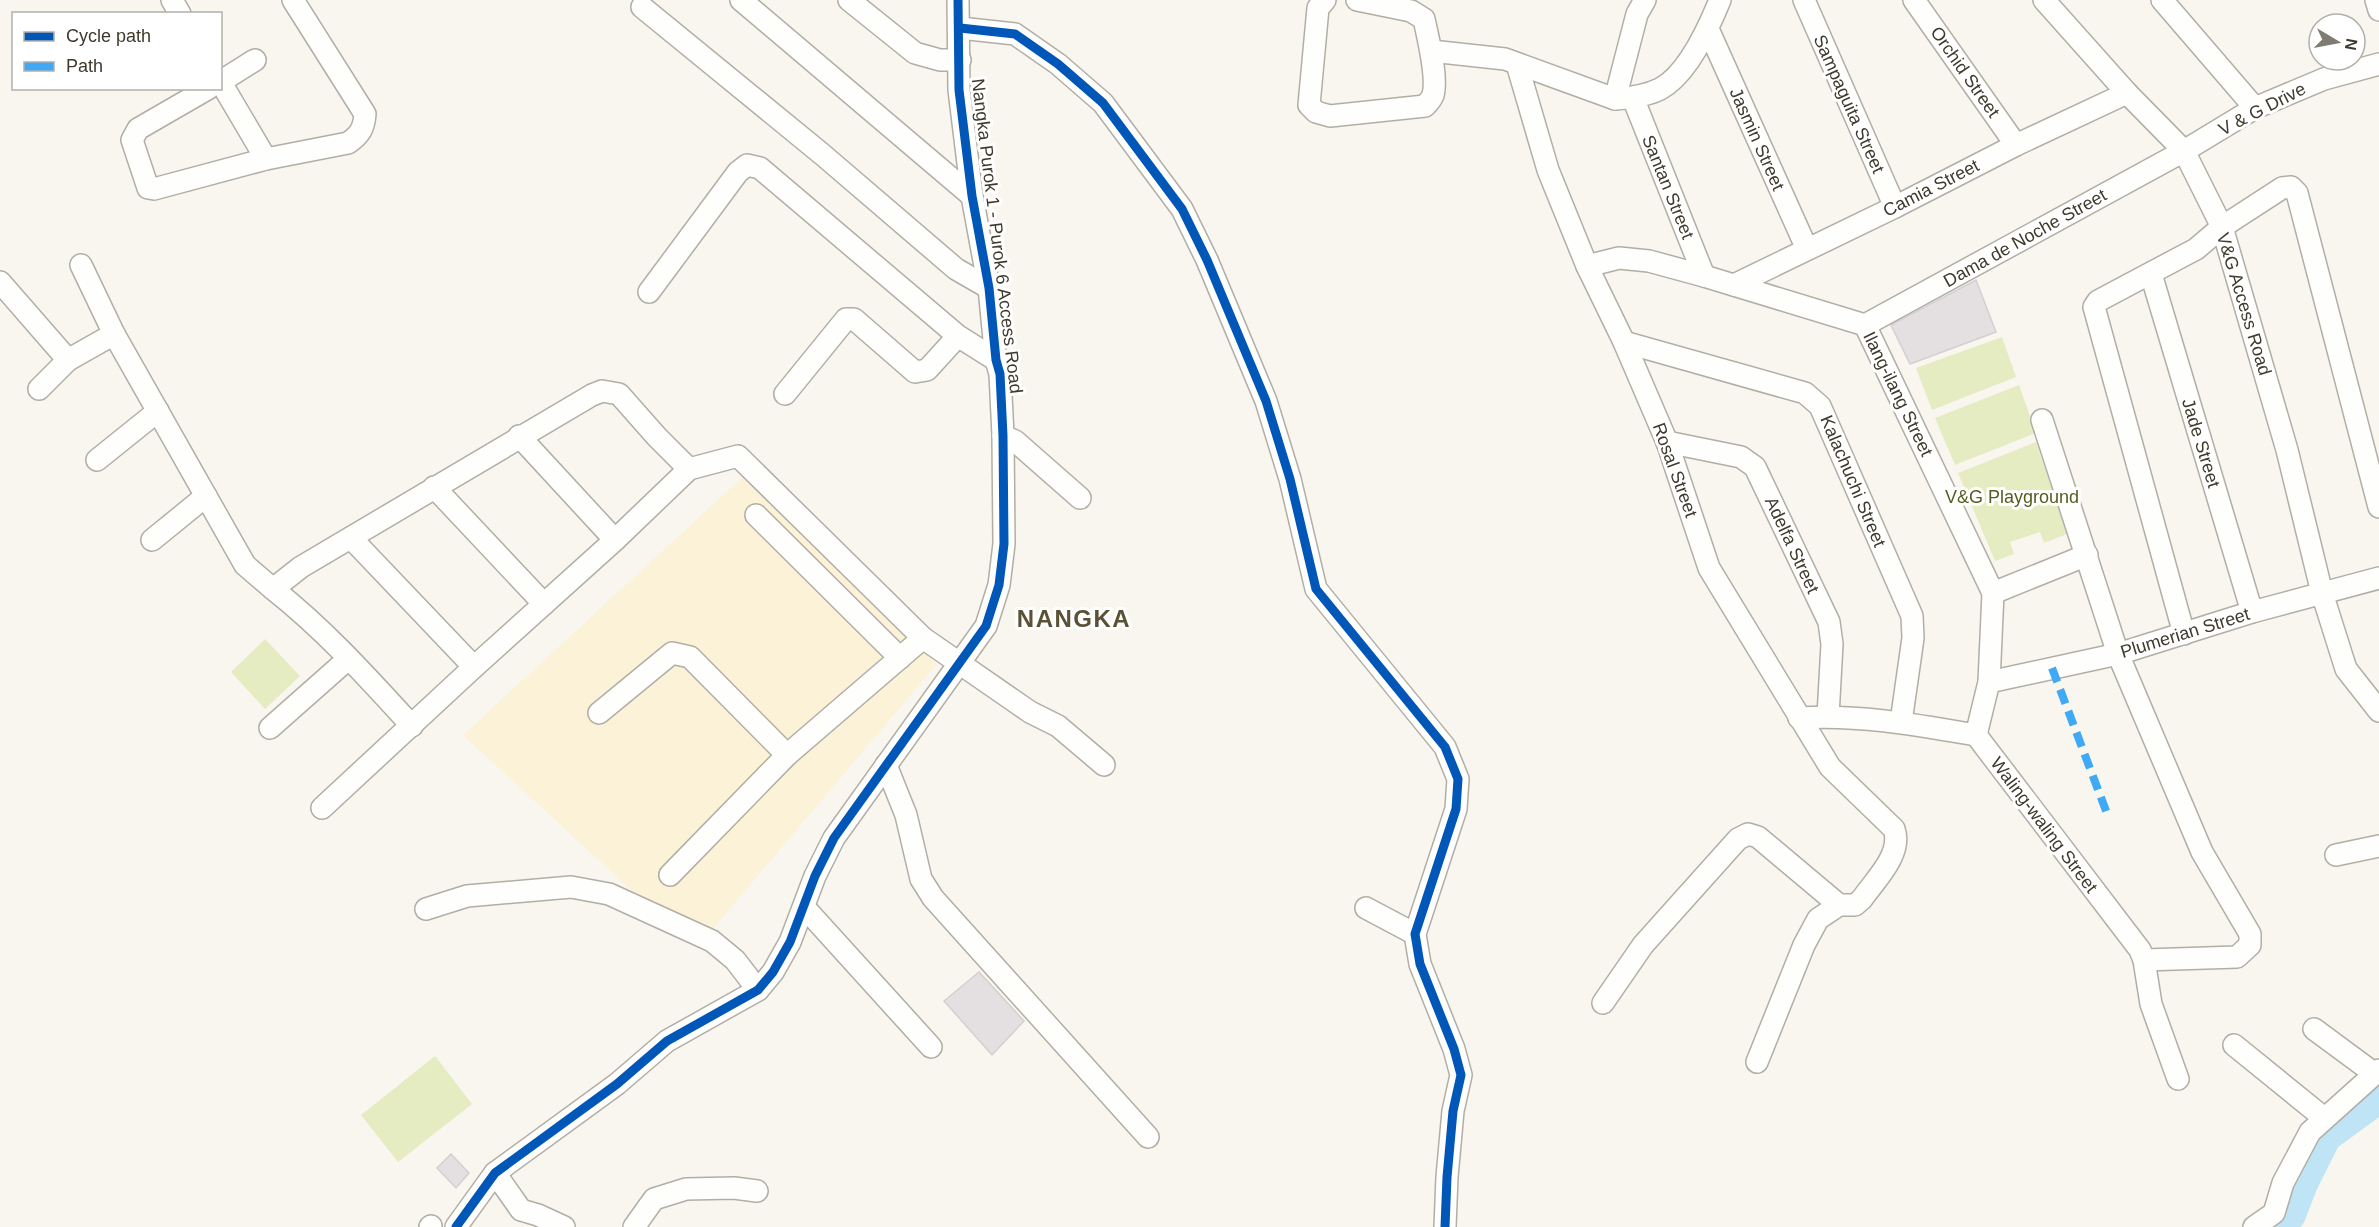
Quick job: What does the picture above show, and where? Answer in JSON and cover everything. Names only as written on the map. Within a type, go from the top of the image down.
[{"type":"street","points":[[206,90],[138,129],[134,134],[133,147],[145,185],[154,189],[266,159],[348,143],[362,132],[364,114],[293,0]]},
{"type":"street","points":[[741,0],[972,196]]},
{"type":"street","points":[[849,0],[915,53],[940,60],[960,60]]},
{"type":"street","name":"Nangka Purok 1 - Purok 6 Access Road","points":[[456,1227],[495,1173],[617,1084],[667,1041],[758,990],[773,972],[790,942],[815,876],[834,838],[986,626],[999,585],[1004,544],[1003,436],[1000,375],[996,360],[990,288],[972,196],[959,90],[958,0]]},
{"type":"street","points":[[1324,0],[1318,8],[1309,105],[1316,112],[1330,116],[1425,106],[1434,92],[1431,51],[1424,19],[1418,14],[1357,0]]},
{"type":"street","points":[[1624,98],[1637,14],[1645,0]]},
{"type":"street","points":[[1431,51],[1505,59],[1624,98],[1661,88],[1678,74],[1708,29],[1719,0]]},
{"type":"street","name":"Sampaguita Street","points":[[1804,0],[1895,207]]},
{"type":"street","name":"Orchid Street","points":[[1914,0],[2016,145]]},
{"type":"street","name":"V&G Access Road","points":[[2044,0],[2127,93],[2184,151],[2222,228],[2287,450],[2322,593],[2346,669],[2379,711]]},
{"type":"street","points":[[2162,0],[2255,108]]},
{"type":"street","points":[[2376,0],[2379,10]]},
{"type":"street","points":[[642,7],[831,162],[956,269],[990,288]]},
{"type":"street","points":[[960,28],[1015,34],[1058,64],[1103,103],[1182,209],[1207,260],[1266,401],[1290,479],[1316,589],[1445,747],[1458,779],[1456,809],[1415,934],[1420,964],[1454,1049],[1461,1075],[1453,1111],[1445,1227]]},
{"type":"street","name":"Jasmin Street","points":[[1708,29],[1807,249]]},
{"type":"street","points":[[222,80],[255,60]]},
{"type":"street","name":"Rosal Street","points":[[1517,64],[1548,170],[1587,266],[1624,342],[1667,442],[1709,568],[1798,718],[1830,767],[1894,829],[1898,839],[1895,852],[1862,900],[1855,905],[1839,905]]},
{"type":"street","name":"V & G Drive","points":[[2184,151],[2255,108],[2324,79],[2378,67]]},
{"type":"street","points":[[222,83],[266,159]]},
{"type":"street","name":"Camia Street","points":[[1734,285],[2016,145],[2127,93]]},
{"type":"street","name":"Santan Street","points":[[1624,98],[1704,276]]},
{"type":"street","name":"Dama de Noche Street","points":[[1865,326],[2184,151]]},
{"type":"street","points":[[649,292],[738,172],[747,165],[760,168],[958,336],[996,360]]},
{"type":"street","points":[[2184,634],[2094,315],[2094,307],[2098,301],[2196,249],[2222,228],[2282,188],[2291,188],[2297,193],[2373,460],[2379,507]]},
{"type":"street","name":"Ilang-ilang Street","points":[[1587,266],[1619,258],[1649,261],[1865,326],[1993,593],[1989,682],[1976,735]]},
{"type":"street","points":[[81,265],[114,334],[245,565],[292,603],[412,726]]},
{"type":"street","name":"Jade Street","points":[[2151,274],[2252,612]]},
{"type":"street","points":[[0,282],[68,360]]},
{"type":"street","points":[[785,394],[846,319],[854,319],[915,372],[927,370],[958,336]]},
{"type":"street","points":[[39,389],[68,360],[114,334]]},
{"type":"street","name":"Kalachuchi Street","points":[[1624,342],[1805,393],[1820,406],[1912,616],[1913,638],[1901,722]]},
{"type":"street","points":[[273,589],[301,567],[592,394],[610,392],[619,394],[689,469]]},
{"type":"street","points":[[96,460],[158,411]]},
{"type":"street","points":[[2042,420],[2118,654],[2202,852],[2250,934],[2250,945],[2237,957],[2144,960]]},
{"type":"street","points":[[519,436],[615,540]]},
{"type":"street","points":[[1003,436],[1015,441],[1080,498]]},
{"type":"street","name":"Adelfa Street","points":[[1667,442],[1741,457],[1755,467],[1829,622],[1832,644],[1828,716]]},
{"type":"street","points":[[322,808],[615,540],[689,469],[738,456],[923,638],[961,662],[1030,712],[1058,726],[1104,765]]},
{"type":"street","points":[[434,487],[544,604]]},
{"type":"street","points":[[152,540],[206,496]]},
{"type":"street","points":[[756,515],[900,658]]},
{"type":"street","points":[[351,538],[474,667]]},
{"type":"street","points":[[1993,593],[2087,555]]},
{"type":"street","name":"Plumerian Street","points":[[1989,682],[2118,654],[2252,612],[2379,578]]},
{"type":"street","points":[[670,875],[787,755],[923,638]]},
{"type":"street","points":[[599,713],[672,653],[690,657],[787,755]]},
{"type":"street","points":[[270,728],[348,659]]},
{"type":"street","points":[[1798,718],[1828,716],[1901,722],[1976,735]]},
{"type":"street","name":"Waling-waling Street","points":[[1976,735],[2140,950],[2144,960],[2151,1004],[2178,1079]]},
{"type":"street","points":[[886,765],[906,815],[921,879],[933,898],[1148,1137]]},
{"type":"street","points":[[1603,1004],[1643,945],[1738,839],[1748,834],[1758,837],[1839,905],[1818,919],[1804,945],[1757,1062]]},
{"type":"street","points":[[2336,855],[2379,846]]},
{"type":"street","points":[[426,909],[467,896],[572,887],[609,894],[712,941],[735,960],[758,990]]},
{"type":"street","points":[[804,907],[931,1047]]},
{"type":"street","points":[[1366,908],[1415,934]]},
{"type":"street","points":[[2254,1227],[2274,1213],[2283,1183],[2310,1132],[2377,1072],[2314,1029]]},
{"type":"street","points":[[2234,1045],[2324,1118]]},
{"type":"street","points":[[495,1173],[521,1210],[564,1227]]},
{"type":"street","points":[[634,1227],[654,1199],[686,1189],[734,1188],[757,1191]]},
{"type":"shaded area","points":[[747,473],[937,664],[711,931],[654,911],[463,735]]},
{"type":"green space","points":[[2002,337],[2016,377],[1932,410],[1916,368]]},
{"type":"green space","points":[[2019,385],[2036,433],[1955,465],[1935,418]]},
{"type":"green space","name":"V&G Playground","points":[[2036,442],[2067,534],[2044,543],[2040,532],[2010,542],[2014,554],[1995,561],[1958,473]]},
{"type":"green space","points":[[265,639],[300,676],[265,709],[231,672]]},
{"type":"green space","points":[[435,1056],[472,1104],[398,1162],[361,1115]]},
{"type":"building","points":[[1976,280],[1996,332],[1910,364],[1891,325]]},
{"type":"building","points":[[979,972],[1024,1021],[992,1055],[944,1001]]},
{"type":"building","points":[[451,1154],[469,1173],[456,1188],[437,1168]]},
{"type":"waterway","points":[[2269,1227],[2288,1214],[2300,1183],[2324,1135],[2379,1095]]},
{"type":"marked path","points":[[2052,668],[2108,816]]},
{"type":"cycle path","points":[[456,1227],[495,1173],[617,1084],[667,1041],[758,990],[773,972],[790,942],[815,876],[834,838],[986,626],[999,585],[1004,544],[1003,436],[1000,374],[996,360],[989,288],[972,196],[959,90],[958,0]]},
{"type":"cycle path","points":[[960,28],[1015,34],[1058,64],[1103,103],[1182,209],[1207,260],[1266,401],[1290,479],[1316,589],[1445,747],[1458,779],[1456,809],[1415,934],[1420,964],[1454,1049],[1461,1075],[1453,1111],[1445,1227]]},
{"type":"district","name":"NANGKA","points":[[1074,618]]}]
